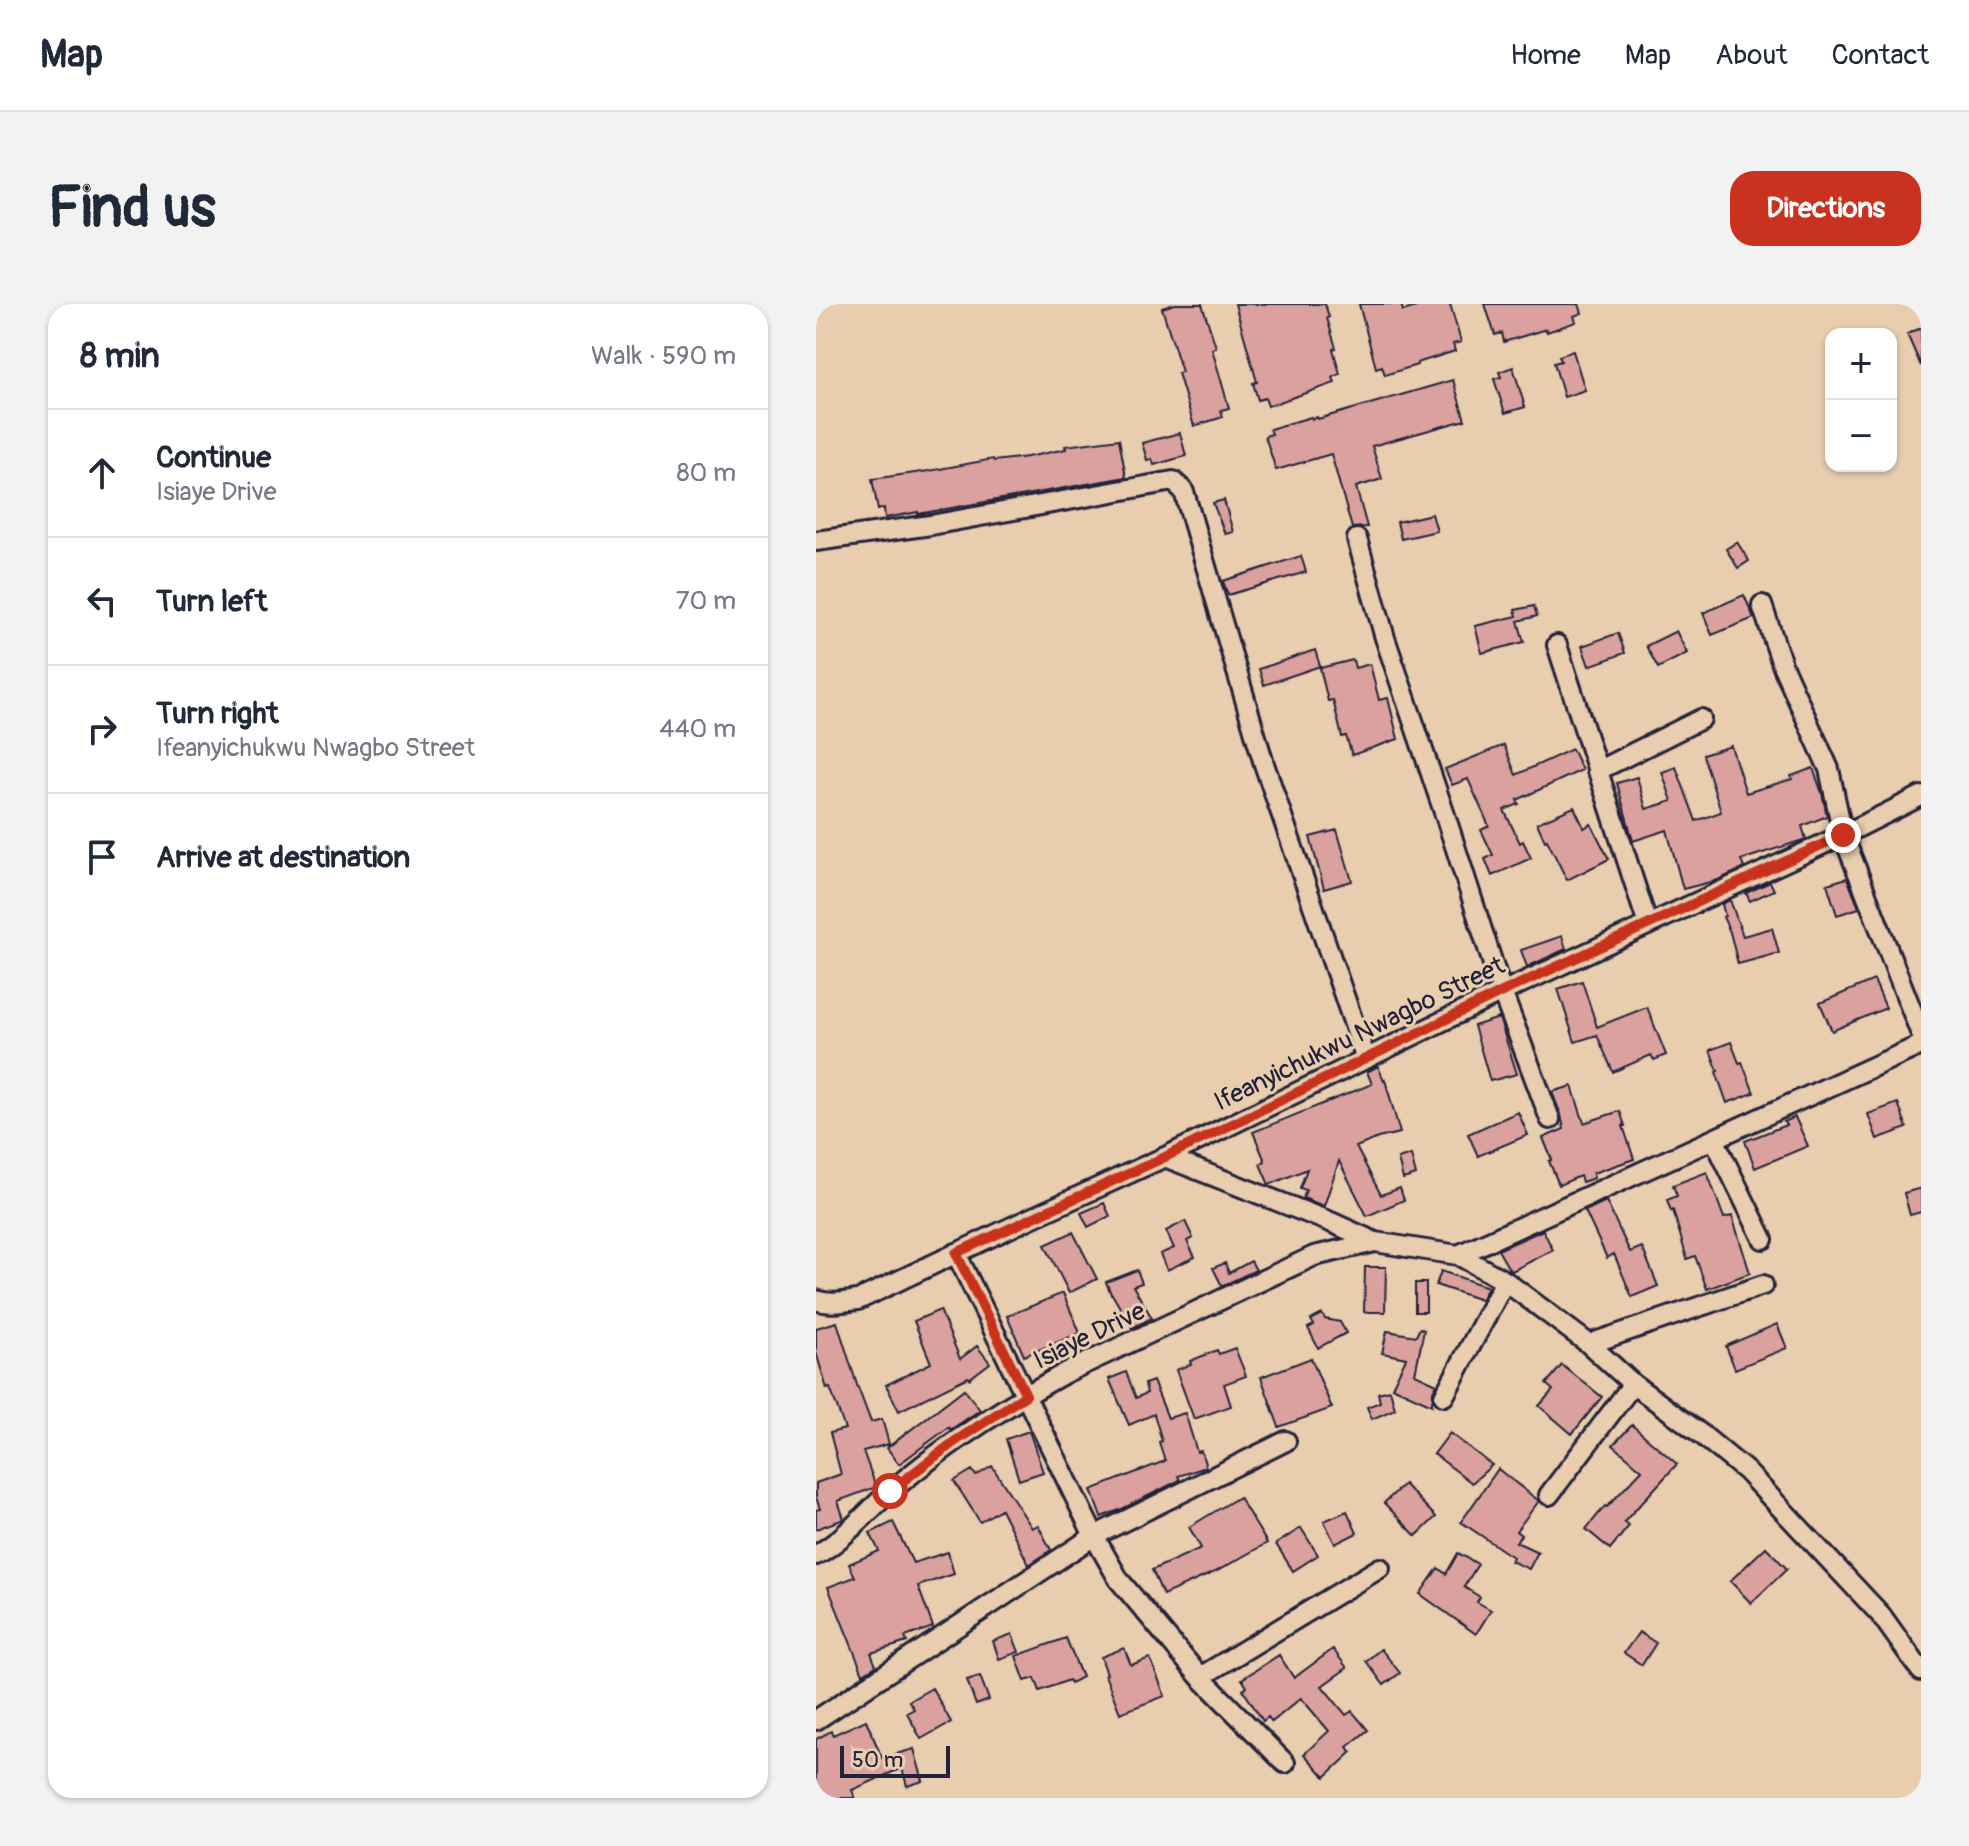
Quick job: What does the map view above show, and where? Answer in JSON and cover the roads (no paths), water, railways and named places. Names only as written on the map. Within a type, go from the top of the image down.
[{"type":"street","points":[[816,541],[931,525],[1173,481],[1179,485],[1185,495],[1264,764],[1366,1059]]},
{"type":"street","points":[[1357,539],[1385,638],[1502,992],[1550,1119]]},
{"type":"street","points":[[1762,605],[1783,667],[1829,769],[1843,835],[1921,1034]]},
{"type":"street","points":[[1557,645],[1648,925]]},
{"type":"street","points":[[1597,771],[1701,719]]},
{"type":"street","name":"Ifeanyichukwu Nwagbo Street","points":[[816,1300],[838,1303],[858,1300],[1165,1157],[1502,992],[1921,796]]},
{"type":"street","points":[[1458,1255],[1921,1045]]},
{"type":"street","points":[[1714,1139],[1763,1239]]},
{"type":"street","points":[[1165,1157],[1375,1242],[1458,1255],[1505,1281],[1589,1344],[1633,1384],[1746,1471],[1881,1615],[1921,1671]]},
{"type":"street","name":"Isiaye Drive","points":[[816,1555],[842,1538],[890,1491],[954,1442],[1065,1373],[1314,1256],[1375,1242]]},
{"type":"street","points":[[956,1253],[1094,1536],[1119,1580],[1200,1677],[1285,1763]]},
{"type":"street","points":[[1444,1396],[1505,1281]]},
{"type":"street","points":[[1589,1344],[1763,1285]]},
{"type":"street","points":[[1549,1495],[1633,1384]]},
{"type":"street","points":[[816,1720],[1094,1536],[1286,1441]]},
{"type":"street","points":[[1200,1677],[1380,1568]]}]
